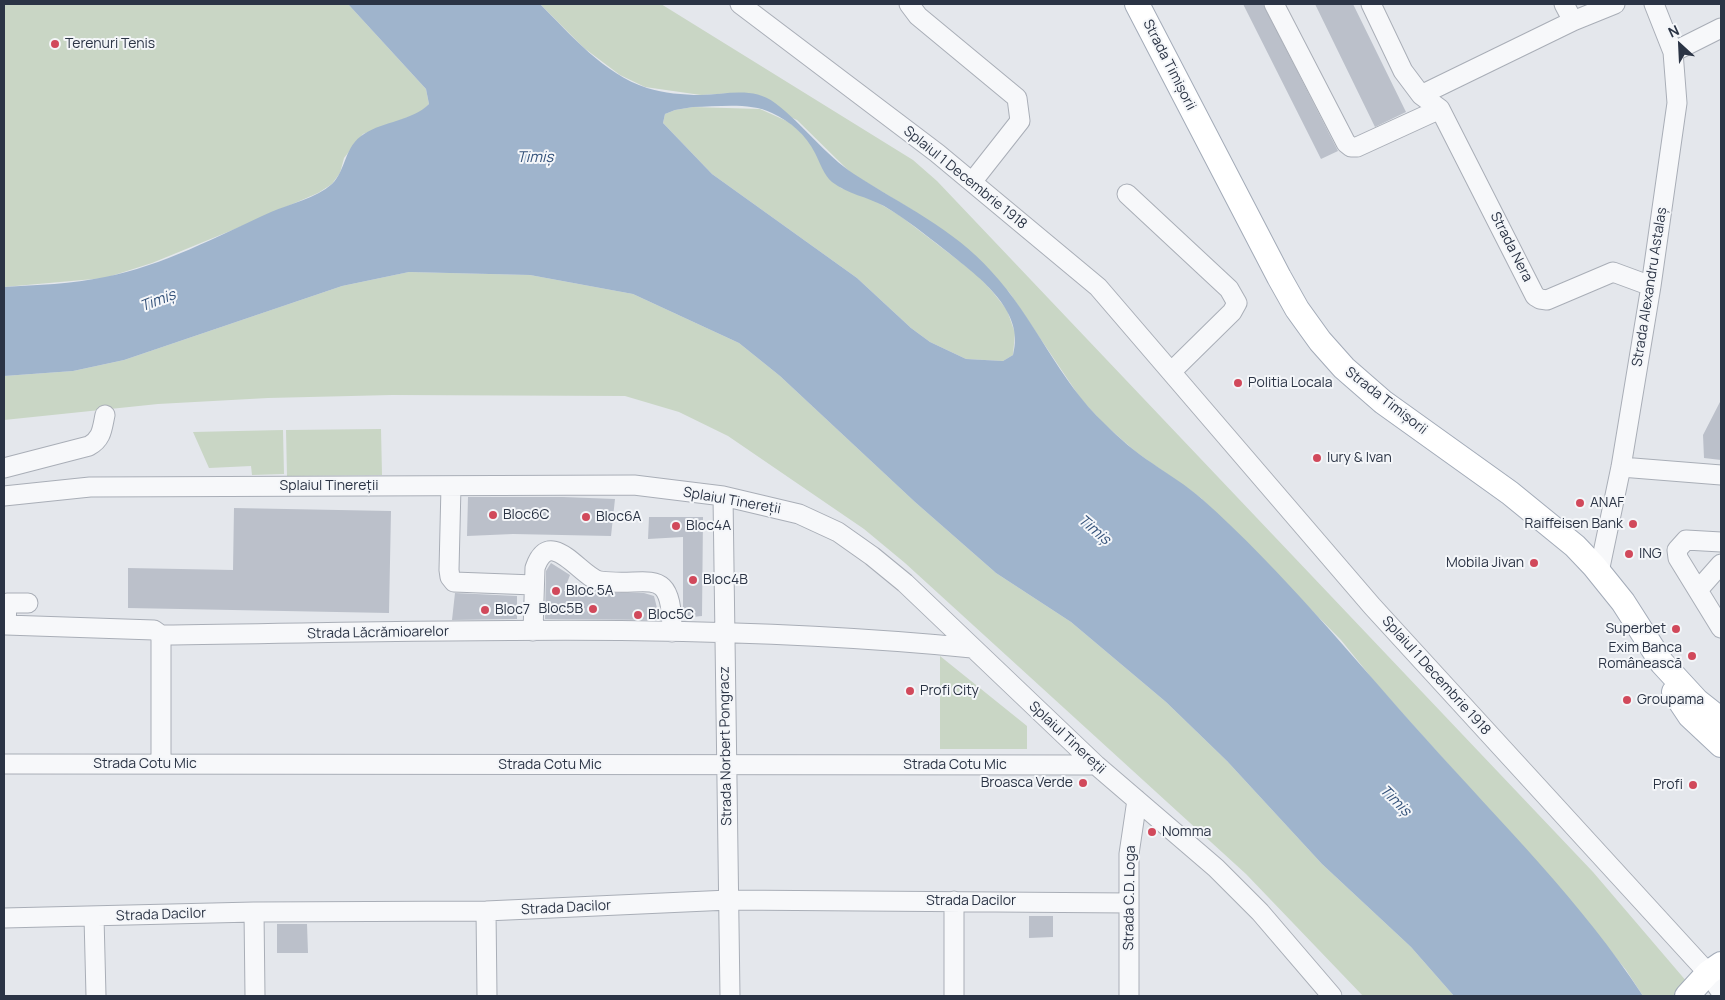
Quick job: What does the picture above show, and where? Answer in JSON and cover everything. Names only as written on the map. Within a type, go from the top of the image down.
[{"type":"main road","name":"Strada Timișorii","points":[[1137,4],[1279,277],[1297,308],[1320,341],[1344,368],[1383,402],[1510,493],[1575,546],[1623,602],[1662,663],[1697,701],[1712,724],[1721,745]]},
{"type":"main road","points":[[1689,994],[1717,976],[1721,944]]},
{"type":"street","name":"Splaiul 1 Decembrie 1918","points":[[740,4],[972,182],[1098,287],[1372,606],[1717,976]]},
{"type":"street","points":[[909,4],[918,16],[1017,98],[1020,120],[972,182]]},
{"type":"street","points":[[1274,4],[1346,143],[1350,147],[1357,147],[1440,109]]},
{"type":"street","name":"Strada Nera","points":[[1371,4],[1403,71],[1421,95],[1440,109],[1535,296],[1547,300],[1613,272],[1651,286]]},
{"type":"street","points":[[1564,4],[1572,21]]},
{"type":"street","points":[[1421,95],[1572,21],[1615,4]]},
{"type":"street","name":"Strada Alexandru Astalaș","points":[[1599,572],[1621,467],[1651,286],[1677,103],[1673,52],[1654,4]]},
{"type":"street","points":[[1673,52],[1721,28]]},
{"type":"street","points":[[1127,194],[1229,289],[1237,303],[1232,312],[1171,372]]},
{"type":"street","points":[[4,468],[89,446],[97,442],[101,434],[105,415]]},
{"type":"street","points":[[1621,467],[1721,475]]},
{"type":"street","name":"Splaiul Tinereții","points":[[4,496],[90,487],[634,485],[723,496],[799,514],[838,532],[905,584],[1096,765],[1216,868],[1244,895],[1332,996]]},
{"type":"street","points":[[452,486],[450,576],[454,582],[462,584],[534,585]]},
{"type":"street","name":"Strada Norbert Pongracz","points":[[723,496],[730,996]]},
{"type":"street","points":[[1721,542],[1686,540],[1676,550],[1678,558],[1721,628]]},
{"type":"street","points":[[534,631],[534,585],[538,559],[547,552],[558,552],[569,557],[590,577],[599,581],[648,581],[660,585],[668,593],[672,611],[672,632]]},
{"type":"street","points":[[1698,590],[1721,564]]},
{"type":"street","name":"Strada Lăcrămioarelor","points":[[28,603],[7,603],[6,626],[154,630],[161,635],[534,631],[724,633],[928,643],[972,648]]},
{"type":"street","points":[[161,635],[161,764]]},
{"type":"street","name":"Strada Cotu Mic","points":[[4,764],[1096,765]]},
{"type":"street","name":"Strada C.D. Loga","points":[[1130,996],[1129,854],[1137,800]]},
{"type":"street","name":"Strada Dacilor","points":[[4,918],[254,912],[486,911],[729,900],[1129,903]]},
{"type":"street","points":[[954,901],[954,996]]},
{"type":"street","points":[[486,911],[487,996]]},
{"type":"street","points":[[254,912],[255,996]]},
{"type":"street","points":[[94,917],[96,996]]},
{"type":"green space","points":[[4,4],[348,4],[426,89],[429,104],[420,113],[363,134],[344,158],[340,173],[332,184],[318,193],[235,229],[152,263],[105,278],[4,287]]},
{"type":"green space","points":[[540,4],[661,4],[913,160],[937,181],[1593,872],[1699,996],[1643,996],[1626,970],[1562,891],[1379,687],[1341,640],[1201,498],[1136,452],[1103,423],[1081,399],[1009,292],[914,211],[851,173],[797,120],[734,93],[701,95],[645,87],[620,75],[584,48]]},
{"type":"green space","points":[[693,107],[760,109],[789,122],[807,138],[841,188],[868,197],[899,215],[976,274],[1007,310],[1015,333],[1013,355],[1003,361],[966,359],[930,342],[911,328],[857,278],[712,174],[663,123],[665,114]]},
{"type":"green space","points":[[409,272],[530,275],[633,294],[739,343],[780,376],[915,502],[996,573],[1071,622],[1166,702],[1227,761],[1322,864],[1411,947],[1454,996],[1363,996],[1246,874],[905,563],[864,529],[728,436],[679,412],[625,396],[392,395],[268,398],[158,404],[4,420],[4,376],[73,371],[124,360],[342,286]]},
{"type":"green space","points":[[381,429],[382,475],[287,476],[286,430]]},
{"type":"green space","points":[[283,430],[284,474],[252,475],[251,466],[209,468],[193,432]]},
{"type":"green space","points":[[940,656],[1027,726],[1027,749],[940,749]]},
{"type":"water","name":"Timiș","points":[[348,4],[540,4],[576,41],[602,63],[631,82],[653,90],[680,94],[748,93],[766,98],[775,103],[843,166],[944,230],[991,271],[1007,289],[1060,369],[1088,407],[1133,450],[1202,499],[1290,586],[1540,864],[1594,928],[1643,996],[1454,996],[1411,947],[1322,864],[1227,761],[1166,702],[1071,622],[996,573],[915,502],[780,376],[739,343],[633,294],[530,275],[409,272],[342,286],[124,360],[73,371],[4,376],[4,287],[80,281],[148,266],[271,212],[311,197],[326,189],[337,179],[357,139],[380,126],[406,118],[429,104],[426,89]],"holes":[[[693,107],[753,107],[772,113],[792,125],[807,140],[824,172],[832,182],[844,190],[878,203],[900,216],[984,282],[1005,308],[1012,323],[1015,338],[1013,355],[1003,361],[966,359],[930,342],[911,328],[857,278],[712,174],[663,123],[665,114]]]},
{"type":"building","points":[[1243,4],[1263,4],[1338,151],[1321,159]]},
{"type":"building","points":[[1315,4],[1353,4],[1406,112],[1375,127]]},
{"type":"building","points":[[1721,400],[1721,460],[1704,458],[1703,435]]},
{"type":"building","points":[[468,497],[615,499],[611,536],[513,534],[467,536]]},
{"type":"building","points":[[234,508],[391,511],[389,613],[128,608],[128,568],[233,570]]},
{"type":"building","points":[[649,517],[703,517],[702,616],[683,618],[683,537],[648,539]]},
{"type":"building","points":[[551,563],[570,575],[564,591],[591,590],[599,592],[644,593],[654,596],[660,620],[545,619],[546,571]]},
{"type":"building","name":"Bloc7","points":[[455,593],[517,596],[517,619],[452,620]]},
{"type":"building","points":[[1029,916],[1053,916],[1053,937],[1029,938]]},
{"type":"building","points":[[277,924],[307,924],[308,953],[277,953]]},
{"type":"place","name":"Terenuri Tenis","points":[[55,44]]},
{"type":"place","name":"Politia Locala","points":[[1238,383]]},
{"type":"place","name":"Iury & Ivan","points":[[1317,458]]},
{"type":"place","name":"ANAF","points":[[1580,503]]},
{"type":"place","name":"Bloc6C","points":[[493,515]]},
{"type":"place","name":"Bloc6A","points":[[586,517]]},
{"type":"place","name":"Raiffeisen Bank","points":[[1633,524]]},
{"type":"place","name":"Bloc4A","points":[[676,526]]},
{"type":"place","name":"ING","points":[[1629,554]]},
{"type":"place","name":"Mobila Jivan","points":[[1534,563]]},
{"type":"place","name":"Bloc4B","points":[[693,580]]},
{"type":"place","name":"Bloc 5A","points":[[556,591]]},
{"type":"place","name":"Bloc5B","points":[[593,609]]},
{"type":"place","name":"Bloc7","points":[[485,610]]},
{"type":"place","name":"Bloc5C","points":[[638,615]]},
{"type":"place","name":"Superbet","points":[[1676,629]]},
{"type":"place","name":"Exim Banca Românească","points":[[1692,656]]},
{"type":"place","name":"Profi City","points":[[910,691]]},
{"type":"place","name":"Groupama","points":[[1627,700]]},
{"type":"place","name":"Broasca Verde","points":[[1083,783]]},
{"type":"place","name":"Profi","points":[[1693,785]]},
{"type":"place","name":"Nomma","points":[[1152,832]]}]
